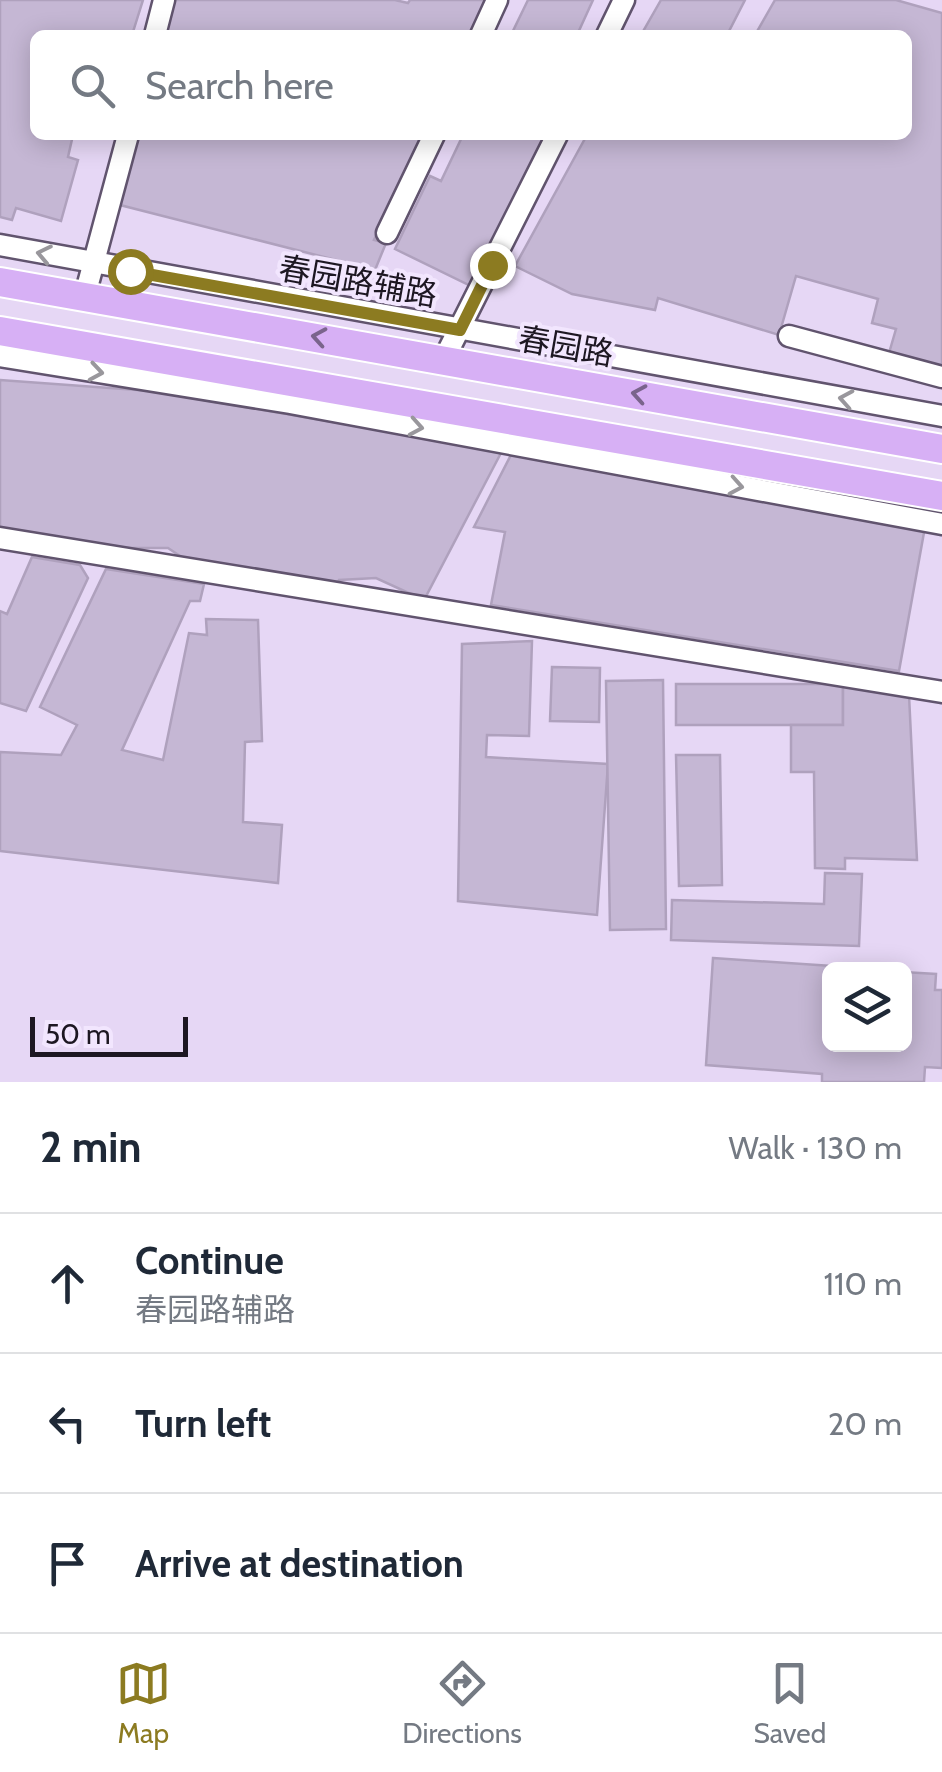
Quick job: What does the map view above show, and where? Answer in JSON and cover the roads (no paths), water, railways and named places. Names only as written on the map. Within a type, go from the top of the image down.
[{"type":"main road","name":"春园路","points":[[0,282],[942,449]]},
{"type":"main road","points":[[0,331],[942,496]]},
{"type":"street","points":[[156,30],[164,0]]},
{"type":"street","points":[[483,30],[497,0]]},
{"type":"street","points":[[609,30],[624,0]]},
{"type":"street","points":[[85,295],[127,140]]},
{"type":"street","points":[[387,233],[432,140]]},
{"type":"street","points":[[444,360],[555,140]]},
{"type":"street","name":"春园路辅路","points":[[0,245],[942,416]]},
{"type":"street","points":[[789,336],[942,377]]},
{"type":"street","points":[[0,356],[290,404],[942,524]]},
{"type":"street","points":[[0,538],[942,692]]}]
